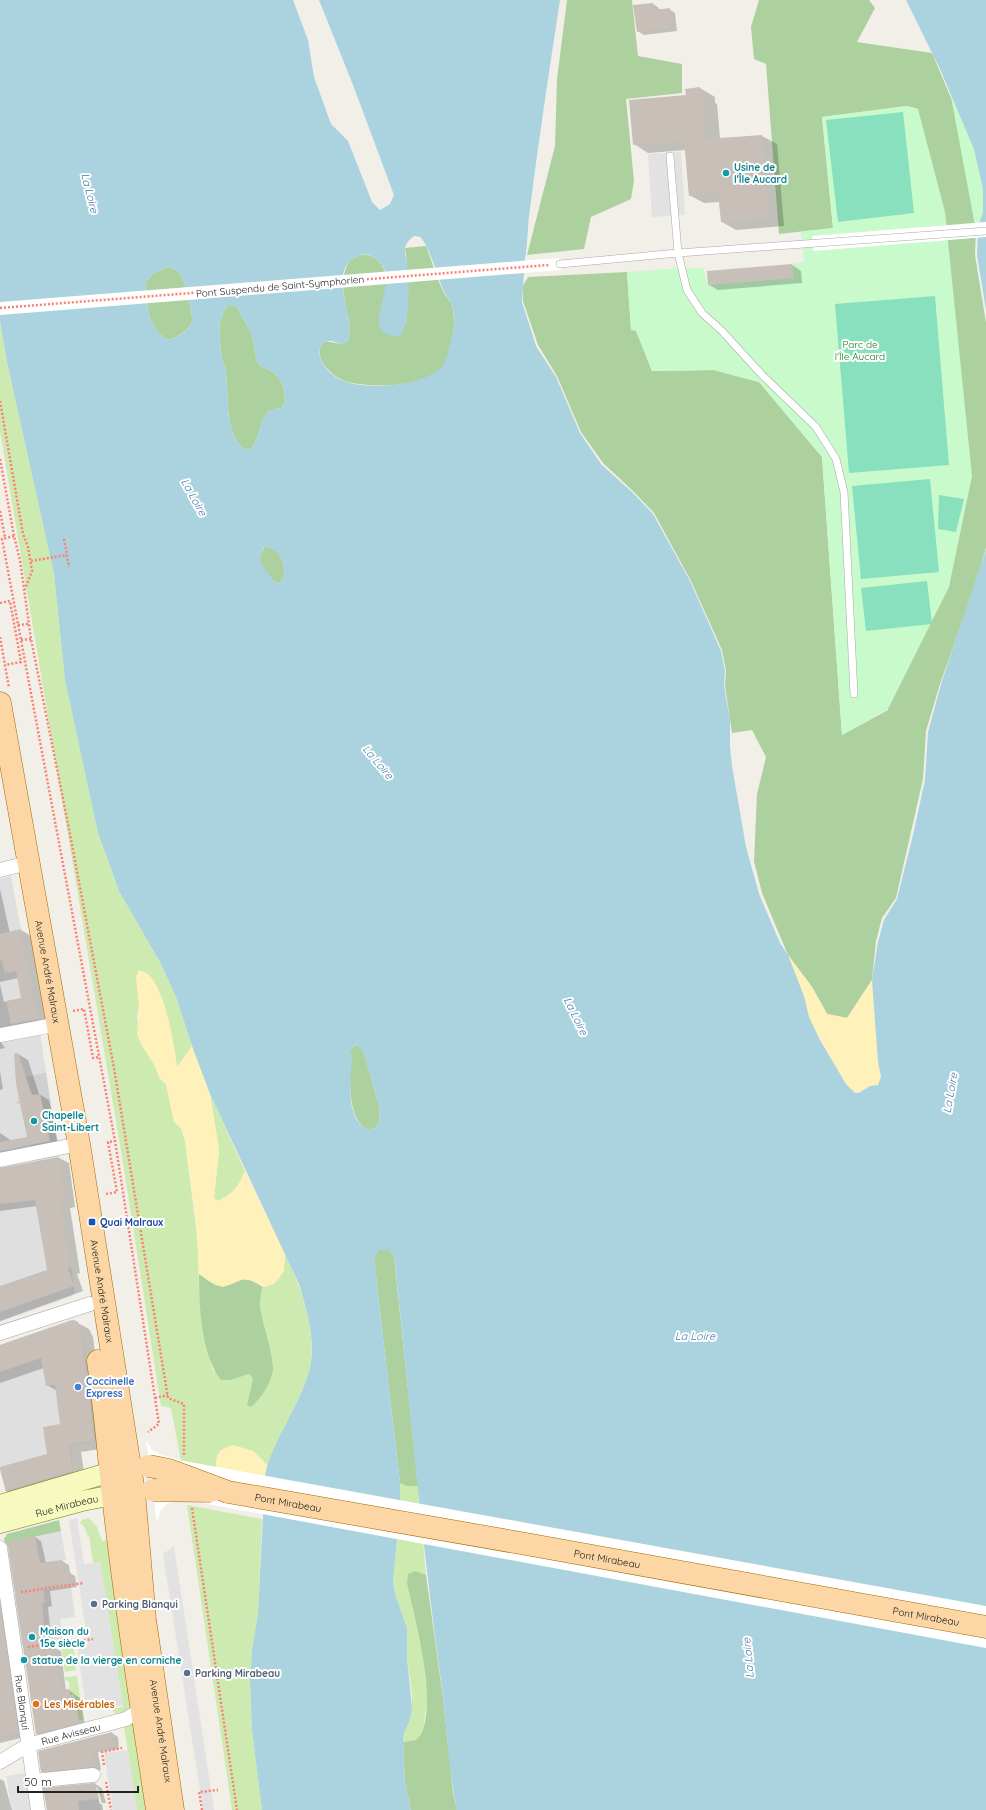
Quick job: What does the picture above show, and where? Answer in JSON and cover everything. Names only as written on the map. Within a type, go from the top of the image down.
[{"type":"main road","name":"Avenue André Malraux","points":[[0,703],[15,866]]},
{"type":"main road","name":"Avenue André Malraux","points":[[0,775],[15,866],[59,1020],[90,1304],[106,1424],[130,1469]]},
{"type":"main road","name":"Avenue André Malraux","points":[[73,1145],[130,1469],[145,1620],[173,1810]]},
{"type":"main road","name":"Pont Mirabeau","points":[[130,1469],[168,1470],[228,1492]]},
{"type":"main road","name":"Rue Mirabeau","points":[[0,1505],[130,1469]]},
{"type":"main road","name":"Pont Mirabeau","points":[[133,1493],[228,1492],[542,1546],[986,1628]]},
{"type":"main road","name":"Avenue André Malraux","points":[[133,1493],[129,1622],[157,1810]]},
{"type":"main road","name":"Rue Mirabeau","points":[[0,1523],[82,1501],[133,1493]]},
{"type":"street","points":[[0,1035],[59,1020]]},
{"type":"street","points":[[0,1160],[73,1145]]},
{"type":"street","points":[[0,1333],[90,1304]]},
{"type":"street","name":"Rue Blanqui","points":[[0,1548],[38,1810]]},
{"type":"street","name":"Rue Avisseau","points":[[0,1762],[28,1745],[126,1719],[142,1707]]},
{"type":"street","points":[[33,1780],[93,1775]]},
{"type":"lane","points":[[670,156],[678,253],[687,290],[702,313],[722,331],[762,374],[816,427],[836,459],[844,492],[854,694]]},
{"type":"lane","points":[[560,264],[678,253],[813,245],[986,231]]},
{"type":"path","name":"Pont Suspendu de Saint-Symphorien","points":[[0,308],[560,264]]},
{"type":"path","points":[[0,401],[23,534],[31,561],[32,571],[25,589]]},
{"type":"path","points":[[0,459],[25,589],[31,639],[71,836],[112,1061],[168,1398],[184,1404],[184,1461]]},
{"type":"path","points":[[0,511],[5,538],[2,539],[18,625],[17,632],[21,640],[98,1057],[115,1141],[160,1424],[148,1432]]},
{"type":"path","points":[[5,538],[14,536]]},
{"type":"path","points":[[64,539],[69,567]]},
{"type":"path","points":[[31,561],[67,555]]},
{"type":"path","points":[[0,603],[10,601],[17,632],[21,662],[5,665]]},
{"type":"path","points":[[18,625],[29,624]]},
{"type":"path","points":[[21,640],[31,639]]},
{"type":"path","points":[[59,1020],[84,1009],[92,1058],[98,1057]]},
{"type":"path","points":[[106,1194],[116,1192],[108,1142],[115,1141]]},
{"type":"path","points":[[155,1398],[168,1395]]},
{"type":"path","points":[[192,1507],[237,1810]]},
{"type":"path","points":[[6,1594],[84,1582]]},
{"type":"path","points":[[15,1648],[93,1639]]},
{"type":"path","points":[[202,1810],[199,1792],[218,1790]]},
{"type":"shaded area","points":[[681,152],[685,215],[652,217],[648,154]]},
{"type":"shaded area","points":[[11,876],[38,1022],[0,1030],[0,879]]},
{"type":"shaded area","points":[[40,1032],[46,1072],[26,1077],[17,1104],[20,1103],[29,1147],[23,1148],[23,1153],[0,1157],[0,1040]]},
{"type":"shaded area","points":[[46,1072],[57,1143],[30,1148],[20,1104],[17,1104],[16,1101],[19,1101],[18,1097],[20,1097],[26,1077]]},
{"type":"shaded area","points":[[58,1154],[66,1201],[61,1203],[75,1293],[72,1296],[0,1322],[0,1167],[36,1161],[36,1158]]},
{"type":"shaded area","points":[[70,1320],[78,1322],[81,1329],[98,1441],[70,1445],[73,1473],[6,1492],[0,1471],[0,1345]]},
{"type":"shaded area","name":"Parking Blanqui","points":[[77,1518],[84,1564],[100,1562],[123,1705],[98,1709],[96,1699],[85,1700],[77,1647],[88,1644],[69,1520]]},
{"type":"shaded area","points":[[61,1531],[66,1560],[62,1561],[64,1572],[69,1571],[71,1583],[12,1591],[5,1543]]},
{"type":"shaded area","name":"Parking Mirabeau","points":[[174,1546],[214,1810],[203,1810],[163,1554]]},
{"type":"shaded area","points":[[71,1586],[75,1617],[60,1619],[63,1641],[20,1646],[13,1595]]},
{"type":"shaded area","points":[[128,1750],[137,1810],[113,1810],[104,1753]]},
{"type":"shaded area","points":[[25,1773],[31,1810],[12,1810],[6,1776]]},
{"type":"shaded area","points":[[95,1780],[101,1810],[47,1810],[42,1784]]},
{"type":"green space","points":[[567,0],[632,0],[638,56],[682,64],[682,93],[626,99],[634,181],[631,199],[591,217],[584,249],[527,255],[555,146],[557,79]]},
{"type":"green space","points":[[759,0],[869,0],[875,8],[857,42],[932,53],[973,150],[976,227],[975,255],[986,323],[986,547],[975,586],[940,684],[926,731],[923,779],[896,898],[882,918],[876,941],[872,980],[847,1018],[827,1014],[812,987],[788,955],[762,893],[754,861],[757,794],[766,757],[752,730],[732,733],[725,685],[726,671],[722,650],[691,581],[654,513],[603,463],[581,432],[557,376],[538,345],[523,301],[523,286],[528,277],[627,272],[631,330],[636,330],[652,371],[714,370],[759,382],[822,457],[842,735],[888,710],[918,109],[907,106],[822,117],[833,228],[779,234],[766,64],[754,59],[751,27]]},
{"type":"green space","points":[[986,0],[986,225],[975,226],[944,59]]},
{"type":"green space","name":"Parc de l'Île Aucard","points":[[907,106],[918,109],[945,212],[972,476],[949,587],[888,709],[842,735],[822,457],[759,382],[714,370],[652,371],[636,331],[631,330],[627,272],[703,268],[708,285],[793,278],[792,264],[804,262],[801,232],[833,228],[822,117]]},
{"type":"green space","points":[[903,112],[914,213],[838,222],[826,120]]},
{"type":"green space","points":[[426,246],[436,275],[453,310],[453,335],[445,363],[437,372],[426,378],[400,384],[358,384],[342,380],[335,376],[324,365],[320,353],[321,347],[325,341],[342,344],[349,340],[349,323],[343,284],[349,261],[355,257],[368,255],[381,263],[386,276],[386,284],[380,314],[406,324],[407,262],[405,248]]},
{"type":"green space","points":[[171,267],[179,272],[183,278],[187,290],[192,321],[189,327],[182,333],[168,340],[156,330],[152,323],[148,308],[145,284],[156,272]]},
{"type":"green space","points":[[935,296],[949,465],[849,473],[835,304]]},
{"type":"green space","points":[[228,305],[236,306],[248,326],[254,342],[255,356],[258,363],[274,373],[280,380],[284,389],[285,404],[281,408],[268,411],[256,441],[250,450],[244,449],[238,442],[230,424],[226,371],[222,360],[219,337],[220,323],[224,311]]},
{"type":"green space","points":[[0,321],[7,362],[54,574],[65,680],[98,833],[119,891],[161,964],[176,997],[192,1046],[177,1068],[174,1047],[164,1006],[157,986],[138,992],[139,1007],[137,1017],[141,1044],[154,1064],[160,1079],[166,1084],[174,1122],[181,1128],[185,1141],[198,1244],[199,1287],[202,1322],[213,1371],[243,1375],[249,1374],[253,1379],[248,1405],[251,1407],[261,1312],[260,1295],[263,1287],[275,1282],[281,1275],[283,1271],[285,1253],[303,1297],[307,1313],[311,1344],[311,1360],[308,1376],[296,1405],[267,1465],[253,1451],[217,1455],[216,1467],[181,1461],[171,1408],[161,1406],[124,1169],[0,431]]},
{"type":"green space","points":[[930,479],[939,572],[861,579],[852,486]]},
{"type":"green space","points":[[939,495],[964,499],[956,532],[938,529]]},
{"type":"green space","points":[[265,546],[275,550],[283,562],[284,578],[278,584],[268,576],[259,557]]},
{"type":"green space","points":[[927,581],[932,624],[866,631],[861,588]]},
{"type":"green space","points":[[356,1045],[363,1049],[379,1106],[380,1121],[375,1128],[368,1130],[361,1124],[352,1106],[350,1051]]},
{"type":"green space","points":[[210,1094],[245,1171],[235,1189],[218,1201],[214,1198],[219,1150]]},
{"type":"green space","points":[[378,1250],[389,1250],[394,1256],[418,1486],[406,1486],[400,1483],[374,1259]]},
{"type":"green space","points":[[199,1274],[217,1285],[230,1285],[238,1281],[247,1280],[263,1287],[260,1299],[261,1310],[271,1352],[273,1370],[270,1381],[265,1390],[251,1407],[247,1405],[253,1379],[249,1374],[230,1380],[221,1380],[214,1370],[205,1344],[202,1329]]},
{"type":"green space","points":[[400,1483],[406,1486],[418,1486],[426,1575],[416,1571],[427,1699],[423,1731],[416,1740],[403,1742],[404,1733],[410,1720],[412,1694],[407,1658],[407,1628],[395,1594],[393,1582],[400,1507]]},
{"type":"green space","points":[[187,1505],[262,1519],[258,1613],[252,1650],[250,1682],[252,1730],[262,1810],[232,1810]]},
{"type":"green space","points":[[89,1518],[97,1527],[102,1541],[109,1540],[135,1702],[127,1713],[116,1714],[111,1709],[123,1707],[100,1562],[93,1563],[89,1536],[87,1535],[85,1528],[80,1523],[82,1520]]},
{"type":"green space","points":[[59,1520],[61,1531],[5,1543],[4,1539],[7,1534]]},
{"type":"green space","points":[[416,1571],[426,1575],[443,1698],[453,1792],[457,1810],[411,1810],[405,1783],[403,1742],[416,1740],[422,1733],[426,1714],[427,1696],[423,1657],[407,1583],[408,1574]]},
{"type":"green space","points":[[73,1644],[76,1670],[65,1672],[61,1645]]},
{"type":"green space","points":[[77,1676],[83,1720],[79,1720],[74,1695],[70,1695],[69,1682],[65,1680],[65,1677]]},
{"type":"green space","points":[[135,1720],[150,1810],[137,1810],[124,1727]]},
{"type":"sand","points":[[788,955],[812,987],[827,1014],[847,1018],[872,980],[878,1062],[881,1077],[878,1085],[864,1089],[859,1093],[851,1090],[846,1084],[820,1040],[809,1017],[804,996]]},
{"type":"sand","points":[[139,970],[149,975],[161,994],[174,1045],[177,1067],[192,1046],[210,1094],[219,1150],[214,1198],[218,1201],[232,1192],[238,1185],[245,1171],[285,1253],[284,1271],[274,1284],[263,1287],[252,1280],[244,1279],[223,1287],[216,1285],[199,1274],[196,1223],[185,1141],[181,1128],[174,1122],[166,1084],[160,1079],[154,1064],[137,1035],[139,1007],[136,977]]},
{"type":"sand","points":[[234,1445],[253,1451],[267,1465],[265,1476],[216,1467],[218,1454],[225,1448]]},
{"type":"water","name":"La Loire","points":[[0,0],[293,0],[308,40],[314,77],[331,124],[348,141],[372,202],[380,210],[390,204],[394,195],[353,85],[319,0],[560,0],[529,216],[522,302],[536,346],[556,377],[580,433],[601,464],[633,493],[653,514],[690,581],[721,651],[725,671],[724,685],[730,720],[732,766],[746,847],[759,894],[780,943],[788,955],[804,996],[809,1017],[820,1040],[846,1084],[855,1093],[859,1093],[870,1086],[878,1085],[881,1077],[878,1062],[872,980],[878,942],[884,920],[897,899],[913,835],[925,780],[928,732],[941,684],[986,549],[986,1810],[457,1810],[422,1528],[394,1256],[389,1250],[378,1250],[374,1259],[400,1483],[400,1507],[393,1582],[395,1594],[407,1628],[407,1658],[412,1708],[410,1720],[404,1733],[403,1742],[405,1783],[411,1810],[262,1810],[252,1730],[250,1682],[252,1650],[258,1613],[265,1476],[268,1462],[303,1389],[310,1366],[312,1343],[306,1307],[299,1284],[210,1094],[176,997],[161,964],[119,891],[98,833],[65,680],[54,574],[7,362],[0,321]],"holes":[[[414,236],[420,237],[423,240],[442,287],[453,309],[453,333],[444,364],[440,369],[427,376],[416,381],[403,384],[389,386],[361,385],[349,383],[339,379],[325,367],[319,351],[325,341],[332,341],[342,344],[349,340],[349,324],[343,285],[345,267],[350,261],[361,255],[368,255],[378,260],[385,270],[386,281],[379,318],[380,327],[386,333],[399,336],[406,323],[408,302],[407,262],[405,252],[407,243]],[[171,267],[176,270],[183,278],[192,317],[191,324],[186,330],[168,340],[156,330],[152,323],[148,308],[145,284],[153,274],[159,270]],[[228,305],[236,306],[252,335],[255,356],[258,363],[274,373],[280,380],[284,389],[285,404],[281,408],[268,411],[256,441],[250,450],[244,449],[238,442],[230,424],[226,371],[222,358],[219,337],[220,323],[224,311]],[[265,546],[275,550],[281,558],[284,567],[284,578],[278,584],[273,581],[263,566],[260,558]],[[356,1045],[363,1050],[379,1106],[380,1121],[375,1128],[368,1130],[360,1124],[355,1117],[352,1107],[350,1087],[352,1057],[350,1051]]]},
{"type":"water","points":[[906,0],[986,0],[986,310],[977,255],[978,227],[983,212],[983,189],[974,149],[940,69]]},
{"type":"pier","points":[[986,222],[986,237],[813,251],[812,236]]},
{"type":"pier","points":[[559,258],[561,270],[0,315],[0,302]]},
{"type":"pier","points":[[146,1440],[152,1450],[159,1454],[184,1461],[986,1606],[986,1648],[202,1503],[183,1501],[168,1503],[161,1510],[157,1523]]},
{"type":"building","points":[[653,3],[654,10],[670,8],[672,28],[637,32],[633,5]]},
{"type":"building","points":[[700,87],[706,139],[762,135],[769,218],[721,222],[718,193],[689,196],[684,141],[633,145],[629,100],[686,95],[685,89]]},
{"type":"building","points":[[792,264],[794,278],[708,285],[707,271]]},
{"type":"building","points":[[21,929],[38,1019],[11,1024],[6,1001],[21,998],[16,971],[5,973],[2,960],[0,961],[0,934]]},
{"type":"building","points":[[18,1053],[32,1095],[40,1094],[50,1141],[0,1151],[0,1142],[27,1137],[16,1084],[14,1054]]},
{"type":"building","points":[[59,1157],[66,1201],[61,1203],[71,1267],[68,1268],[74,1286],[0,1312],[0,1286],[47,1270],[35,1200],[0,1204],[0,1168]]},
{"type":"building","points":[[73,1320],[78,1322],[81,1329],[95,1441],[69,1445],[73,1471],[6,1491],[0,1467],[47,1454],[43,1427],[60,1424],[55,1385],[46,1386],[41,1358],[0,1372],[0,1345]]},
{"type":"building","points":[[35,1536],[40,1563],[62,1560],[64,1572],[69,1571],[71,1583],[43,1587],[45,1603],[42,1603],[46,1647],[55,1646],[60,1690],[69,1689],[70,1695],[74,1694],[79,1723],[36,1734],[8,1547],[6,1542]]},
{"type":"building","points":[[0,1607],[18,1733],[0,1737]]},
{"type":"building","points":[[112,1732],[113,1745],[92,1749],[95,1767],[41,1772],[38,1751]]},
{"type":"building","points":[[95,1783],[99,1799],[78,1801],[79,1810],[47,1810],[43,1788]]},
{"type":"place","name":"Usine de l'Île Aucard","points":[[726,173]]},
{"type":"place","name":"Chapelle Saint-Libert","points":[[34,1121]]},
{"type":"place","name":"Quai Malraux","points":[[92,1222]]},
{"type":"place","name":"Coccinelle Express","points":[[78,1387]]},
{"type":"place","name":"Parking Blanqui","points":[[94,1604]]},
{"type":"place","name":"Maison du 15e siècle","points":[[32,1637]]},
{"type":"place","name":"statue de la vierge en corniche","points":[[24,1660]]},
{"type":"place","name":"Parking Mirabeau","points":[[187,1673]]},
{"type":"place","name":"Les Misérables","points":[[36,1704]]}]
